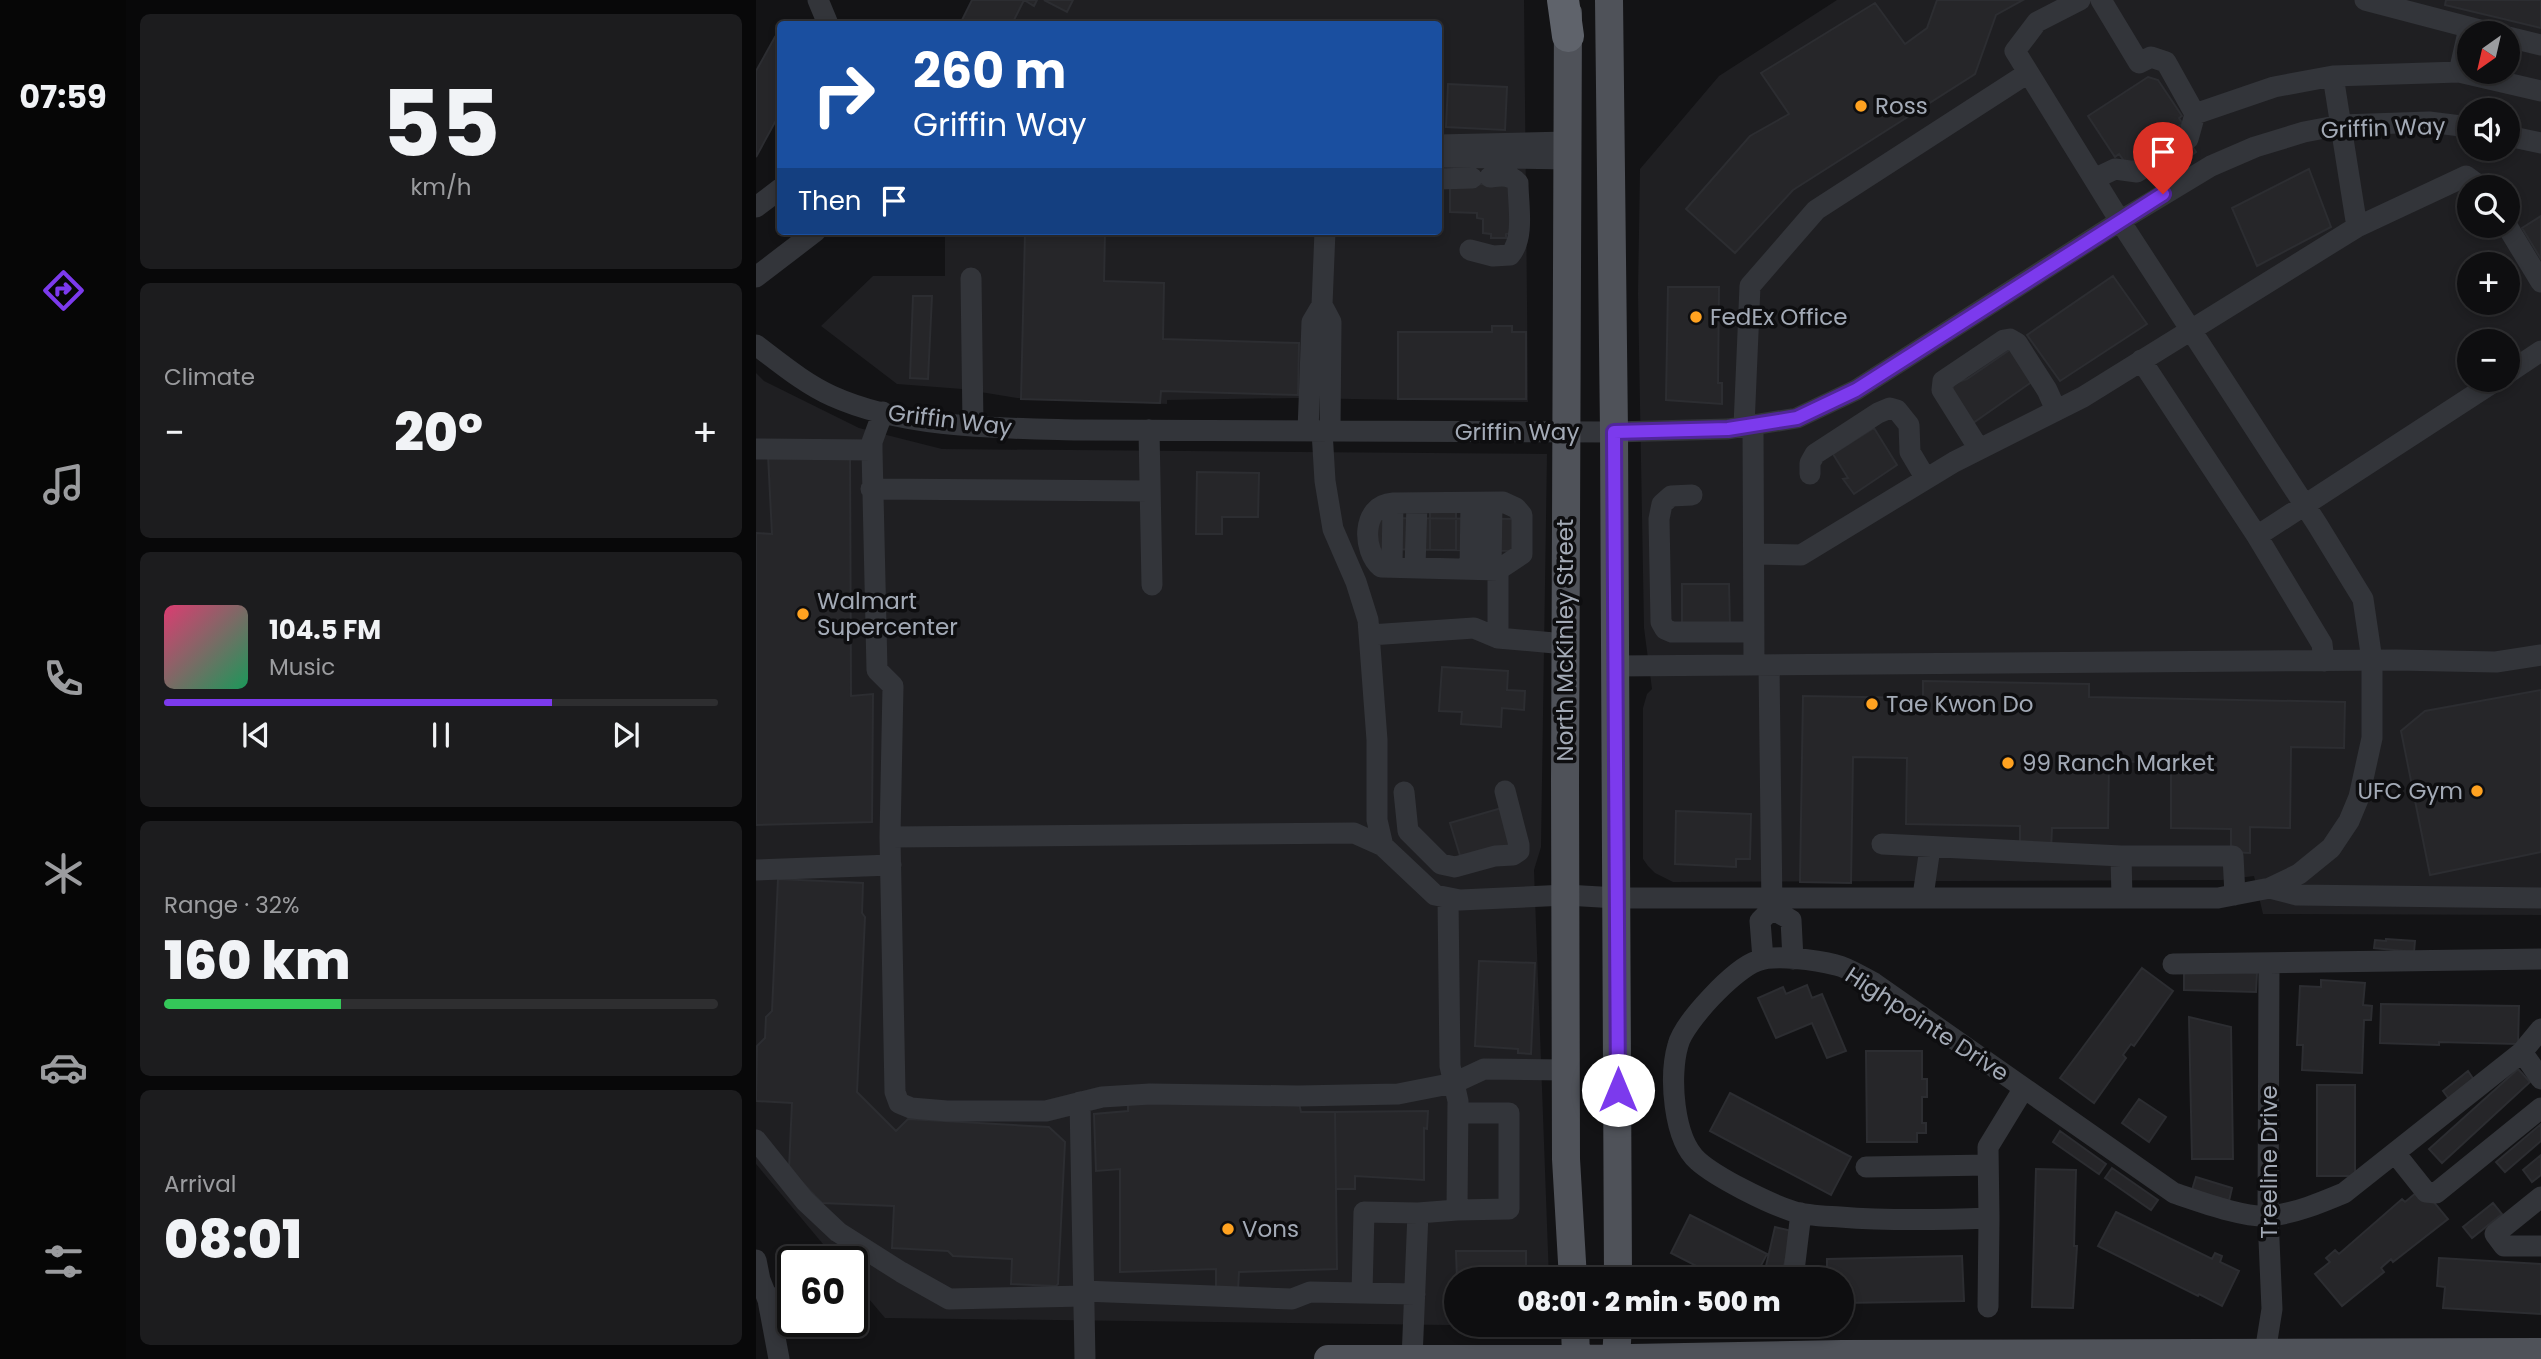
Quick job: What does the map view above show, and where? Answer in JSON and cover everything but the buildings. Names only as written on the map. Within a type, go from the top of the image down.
[{"type":"highway","points":[[1566,0],[1568,36]]},
{"type":"main road","points":[[1609,0],[1618,1267]]},
{"type":"main road","name":"North McKinley Street","points":[[1568,36],[1565,432],[1566,1159],[1572,1267]]},
{"type":"main road","points":[[1575,1337],[1576,1359]]},
{"type":"main road","points":[[1616,1358],[1617,1337]]},
{"type":"main road","points":[[1328,1359],[2541,1352]]},
{"type":"street","points":[[818,0],[827,21]]},
{"type":"street","points":[[890,837],[1354,833],[1383,846],[1434,895],[1460,900],[1566,895],[1772,903],[1923,896],[2218,898],[2270,888],[2299,874],[2331,848],[2349,821],[2359,797],[2372,738],[2372,660],[2363,599],[2120,221],[2015,51],[2037,22],[2080,0]]},
{"type":"street","points":[[2094,179],[2115,169],[2137,172],[2188,139],[2195,114],[2166,62],[2151,57],[2139,63],[2101,0]]},
{"type":"street","points":[[2365,0],[2457,25]]},
{"type":"street","points":[[2520,40],[2541,45]]},
{"type":"street","points":[[2195,114],[2274,87],[2333,76],[2457,72]]},
{"type":"street","points":[[1762,960],[1760,922],[1772,903],[1761,665],[1754,632],[1749,426],[1750,286],[1816,210],[2028,73]]},
{"type":"street","points":[[2333,76],[2357,227]]},
{"type":"street","points":[[2511,84],[2541,91]]},
{"type":"street","name":"Griffin Way","points":[[756,345],[831,396],[883,412],[929,422],[1009,429],[1614,432],[1728,429],[1797,418],[1856,390],[2120,221],[2211,166],[2255,147],[2304,132],[2341,125],[2429,122],[2457,126]]},
{"type":"street","points":[[2520,138],[2541,143]]},
{"type":"street","points":[[1442,145],[1567,150]]},
{"type":"street","points":[[1442,157],[1567,150]]},
{"type":"street","points":[[1442,179],[1505,176],[1518,183],[1519,232],[1516,248],[1510,255],[1493,256],[1469,250]]},
{"type":"street","points":[[1754,554],[1801,555],[1979,449],[2083,397],[2357,227],[2457,180]]},
{"type":"street","points":[[756,207],[777,191]]},
{"type":"street","points":[[756,277],[811,235]]},
{"type":"street","points":[[1325,235],[1322,305],[1312,322],[1320,431],[1325,481],[1334,529],[1368,620],[1377,740],[1377,820],[1383,846]]},
{"type":"street","points":[[2514,238],[2541,282]]},
{"type":"street","points":[[971,278],[973,425]]},
{"type":"street","points":[[1979,449],[1941,385],[2004,340],[2010,339],[2017,343],[2047,390],[2056,410]]},
{"type":"street","points":[[2520,365],[2541,351]]},
{"type":"street","points":[[2141,360],[2257,536],[2322,644],[2324,660]]},
{"type":"street","points":[[2257,536],[2479,392]]},
{"type":"street","points":[[1810,474],[1810,463],[1815,454],[1890,408],[1897,410],[1909,425],[1910,452],[1926,479]]},
{"type":"street","points":[[883,412],[872,442],[871,489],[877,670],[893,686],[890,837],[895,1092],[899,1102],[911,1108],[947,1111],[1046,1111],[1102,1097],[1150,1094],[1398,1094],[1454,1083],[1484,1069],[1566,1070]]},
{"type":"street","points":[[1149,430],[1152,585]]},
{"type":"street","points":[[756,449],[872,450]]},
{"type":"street","points":[[871,489],[1150,491]]},
{"type":"street","points":[[1692,495],[1671,496],[1662,504],[1659,519],[1661,622],[1665,629],[1672,632],[1754,632]]},
{"type":"street","points":[[1503,502],[1516,508],[1522,514],[1522,554],[1486,570],[1381,567],[1374,561],[1370,551],[1369,520],[1372,513],[1383,503],[1417,503],[1503,502]]},
{"type":"street","points":[[1415,568],[1417,503]]},
{"type":"street","points":[[1482,503],[1486,570],[1497,638]]},
{"type":"street","points":[[1370,635],[1474,628],[1497,638],[1565,644]]},
{"type":"street","points":[[1615,666],[2324,660],[2496,662],[2541,655]]},
{"type":"street","points":[[1404,792],[1408,831],[1441,864],[1455,867],[1495,856],[1513,855],[1518,851],[1520,845],[1505,791]]},
{"type":"street","points":[[1882,845],[2121,856],[2233,856],[2235,895]]},
{"type":"street","points":[[1923,896],[1930,848]]},
{"type":"street","points":[[2121,856],[2122,898]]},
{"type":"street","points":[[756,870],[891,865]]},
{"type":"street","points":[[2270,888],[2297,895],[2541,898]]},
{"type":"street","points":[[1448,898],[1450,1066],[1458,1113],[1457,1210]]},
{"type":"street","points":[[1772,903],[1791,920],[1793,959]]},
{"type":"street","name":"Highpointe Drive","points":[[2024,1088],[1989,1147],[1989,1218],[1866,1219],[1801,1213],[1756,1196],[1698,1161],[1681,1136],[1676,1107],[1678,1044],[1696,1016],[1720,990],[1737,972],[1755,961],[1793,959],[1838,965],[1874,983],[2024,1088],[2174,1193],[2220,1209],[2268,1217],[2310,1207],[2344,1193],[2522,1052],[2541,1029]]},
{"type":"street","points":[[2173,964],[2541,959]]},
{"type":"street","name":"Treeline Drive","points":[[2265,1355],[2272,1309],[2268,1217],[2269,964]]},
{"type":"street","points":[[2522,1052],[2541,1079]]},
{"type":"street","points":[[1080,1102],[1085,1359]]},
{"type":"street","points":[[2395,1153],[2426,1192],[2436,1193],[2541,1108]]},
{"type":"street","points":[[1362,1293],[1364,1212],[1418,1213],[1509,1209],[1509,1113],[1458,1113]]},
{"type":"street","points":[[756,1140],[805,1201],[838,1233],[949,1299],[1084,1294],[1292,1299],[1310,1292],[1415,1294]]},
{"type":"street","points":[[1866,1167],[1988,1166]]},
{"type":"street","points":[[2541,1198],[2496,1234],[2504,1246],[2541,1246]]},
{"type":"street","points":[[1412,1359],[1418,1213]]},
{"type":"street","points":[[1794,1267],[1801,1213]]},
{"type":"street","points":[[1987,1307],[1989,1218]]},
{"type":"street","points":[[777,1290],[760,1285],[779,1359]]},
{"type":"shaded area","points":[[972,0],[1524,0],[1528,402],[1296,398],[1167,400],[1167,404],[1017,398],[962,389],[897,384],[821,326],[873,276],[945,276],[945,235],[1442,235],[1442,21],[962,21]]},
{"type":"shaded area","points":[[1837,0],[2541,0],[2541,915],[2263,914],[2254,876],[2222,880],[1673,882],[1655,873],[1643,859],[1643,708],[1647,694],[1652,689],[1644,628],[1638,294],[1640,169],[1719,76]]},
{"type":"shaded area","points":[[756,373],[764,381],[859,428],[942,449],[1547,454],[1541,847],[1534,870],[1549,1267],[1444,1267],[1444,1325],[885,1318],[868,1298],[868,1246],[825,1246],[756,1164]]},
{"type":"place","name":"Ross","points":[[1861,106]]},
{"type":"place","name":"FedEx Office","points":[[1696,317]]},
{"type":"place","name":"Walmart Supercenter","points":[[803,614]]},
{"type":"place","name":"Tae Kwon Do","points":[[1872,704]]},
{"type":"place","name":"99 Ranch Market","points":[[2008,763]]},
{"type":"place","name":"UFC Gym","points":[[2477,791]]},
{"type":"place","name":"Vons","points":[[1228,1229]]},
{"type":"route","points":[[1618,1090],[1614,432],[1728,429],[1797,418],[1856,390],[2163,194]]}]
